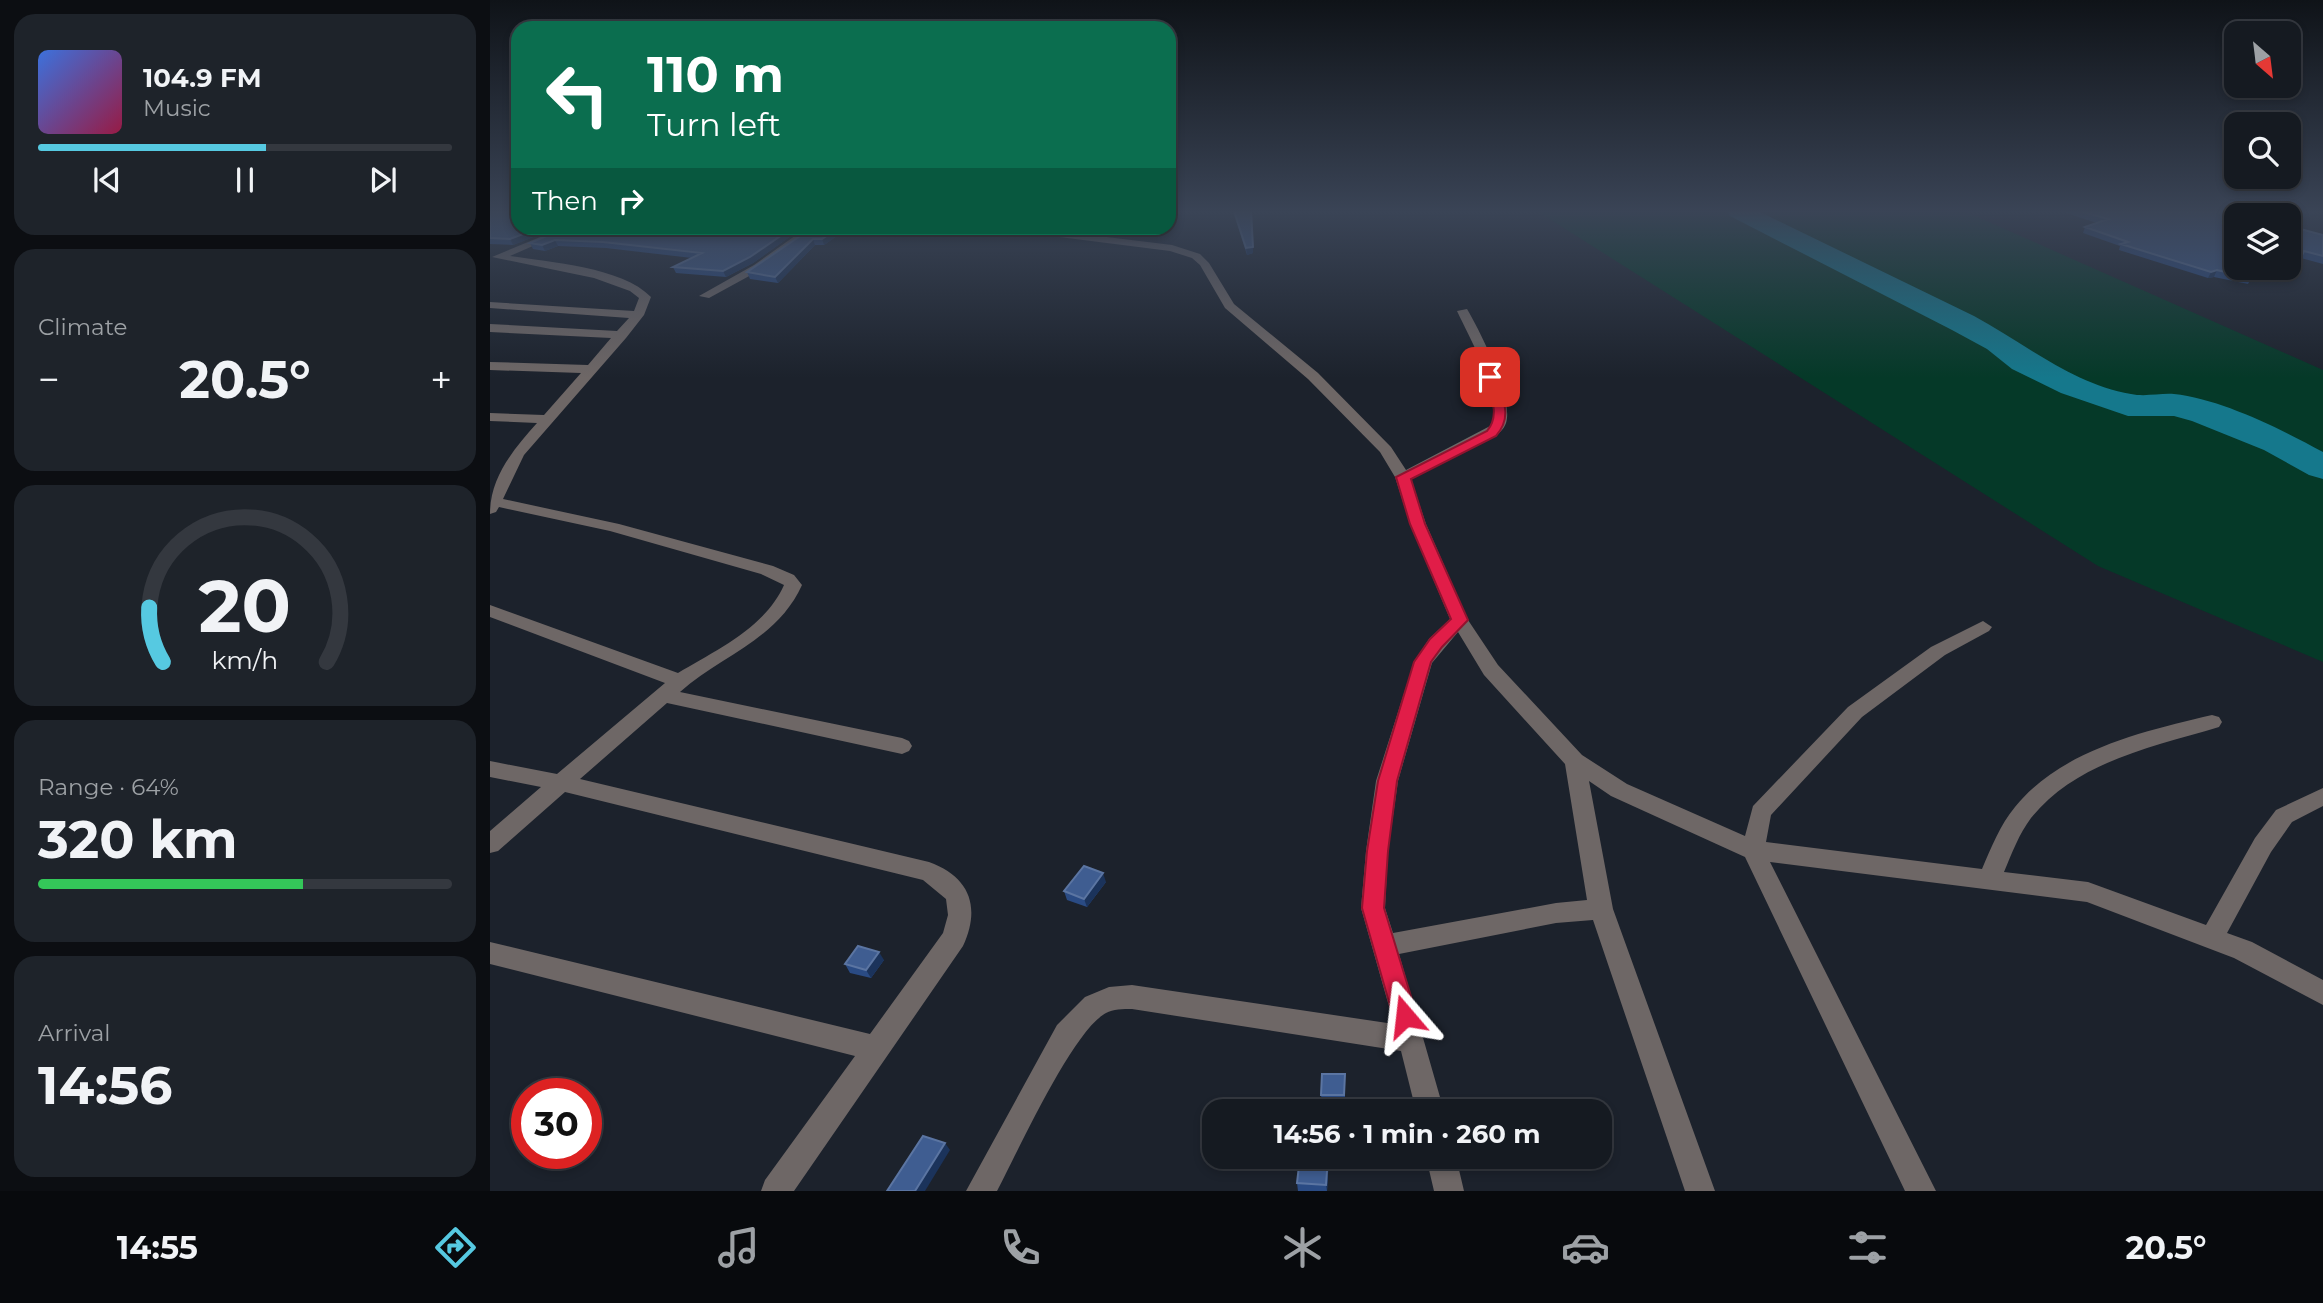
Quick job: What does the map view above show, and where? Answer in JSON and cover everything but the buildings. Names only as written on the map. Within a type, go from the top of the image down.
[{"type":"street","points":[[490,844],[680,681],[756,631],[779,610],[793,585],[788,579],[767,570],[613,527],[492,504],[517,454],[638,316],[645,297],[629,285],[546,267]]},
{"type":"street","points":[[705,296],[759,267]]},
{"type":"street","points":[[1206,267],[1212,273],[1216,286],[1229,306],[1312,376],[1361,422],[1386,450],[1403,477],[1418,524],[1459,620],[1491,670],[1575,761],[1619,790],[1753,850],[2088,892],[2243,950],[2323,993]]},
{"type":"street","points":[[490,305],[638,316]]},
{"type":"street","points":[[1403,477],[1492,433],[1499,425],[1501,412],[1487,363],[1463,312]]},
{"type":"street","points":[[490,328],[622,335]]},
{"type":"street","points":[[490,366],[589,369]]},
{"type":"street","points":[[490,416],[546,419]]},
{"type":"street","points":[[490,611],[680,681]]},
{"type":"street","points":[[1427,1099],[1373,908],[1377,851],[1387,781],[1423,662],[1436,643],[1459,620]]},
{"type":"street","points":[[1921,1191],[1753,850],[1761,812],[1855,712],[1938,651],[1983,627]]},
{"type":"street","points":[[663,695],[902,746]]},
{"type":"street","points":[[1989,880],[2014,826],[2029,806],[2054,785],[2098,756],[2141,739],[2212,722]]},
{"type":"street","points":[[1575,761],[1601,909],[1700,1191]]},
{"type":"street","points":[[490,769],[560,783],[929,872],[948,884],[958,895],[962,912],[954,937],[776,1191]]},
{"type":"street","points":[[2212,938],[2263,845],[2284,816],[2323,796]]},
{"type":"street","points":[[1384,946],[1556,913],[1601,909]]},
{"type":"street","points":[[490,953],[877,1049]]},
{"type":"street","points":[[981,1191],[1066,1034],[1083,1015],[1107,997],[1132,997],[1412,1040]]},
{"type":"street","points":[[1444,1169],[1449,1191]]},
{"type":"green space","points":[[1625,267],[2089,267],[2323,370],[2323,662],[2098,566]]},
{"type":"waterway","points":[[1850,267],[1963,323],[1998,342],[2024,362],[2073,386],[2128,405],[2175,405],[2205,413],[2277,442],[2323,467]]},
{"type":"route","points":[[1405,1016],[1373,908],[1377,851],[1387,781],[1423,662],[1436,643],[1459,620],[1418,524],[1403,477],[1492,433],[1499,425],[1501,412],[1490,377]]}]
